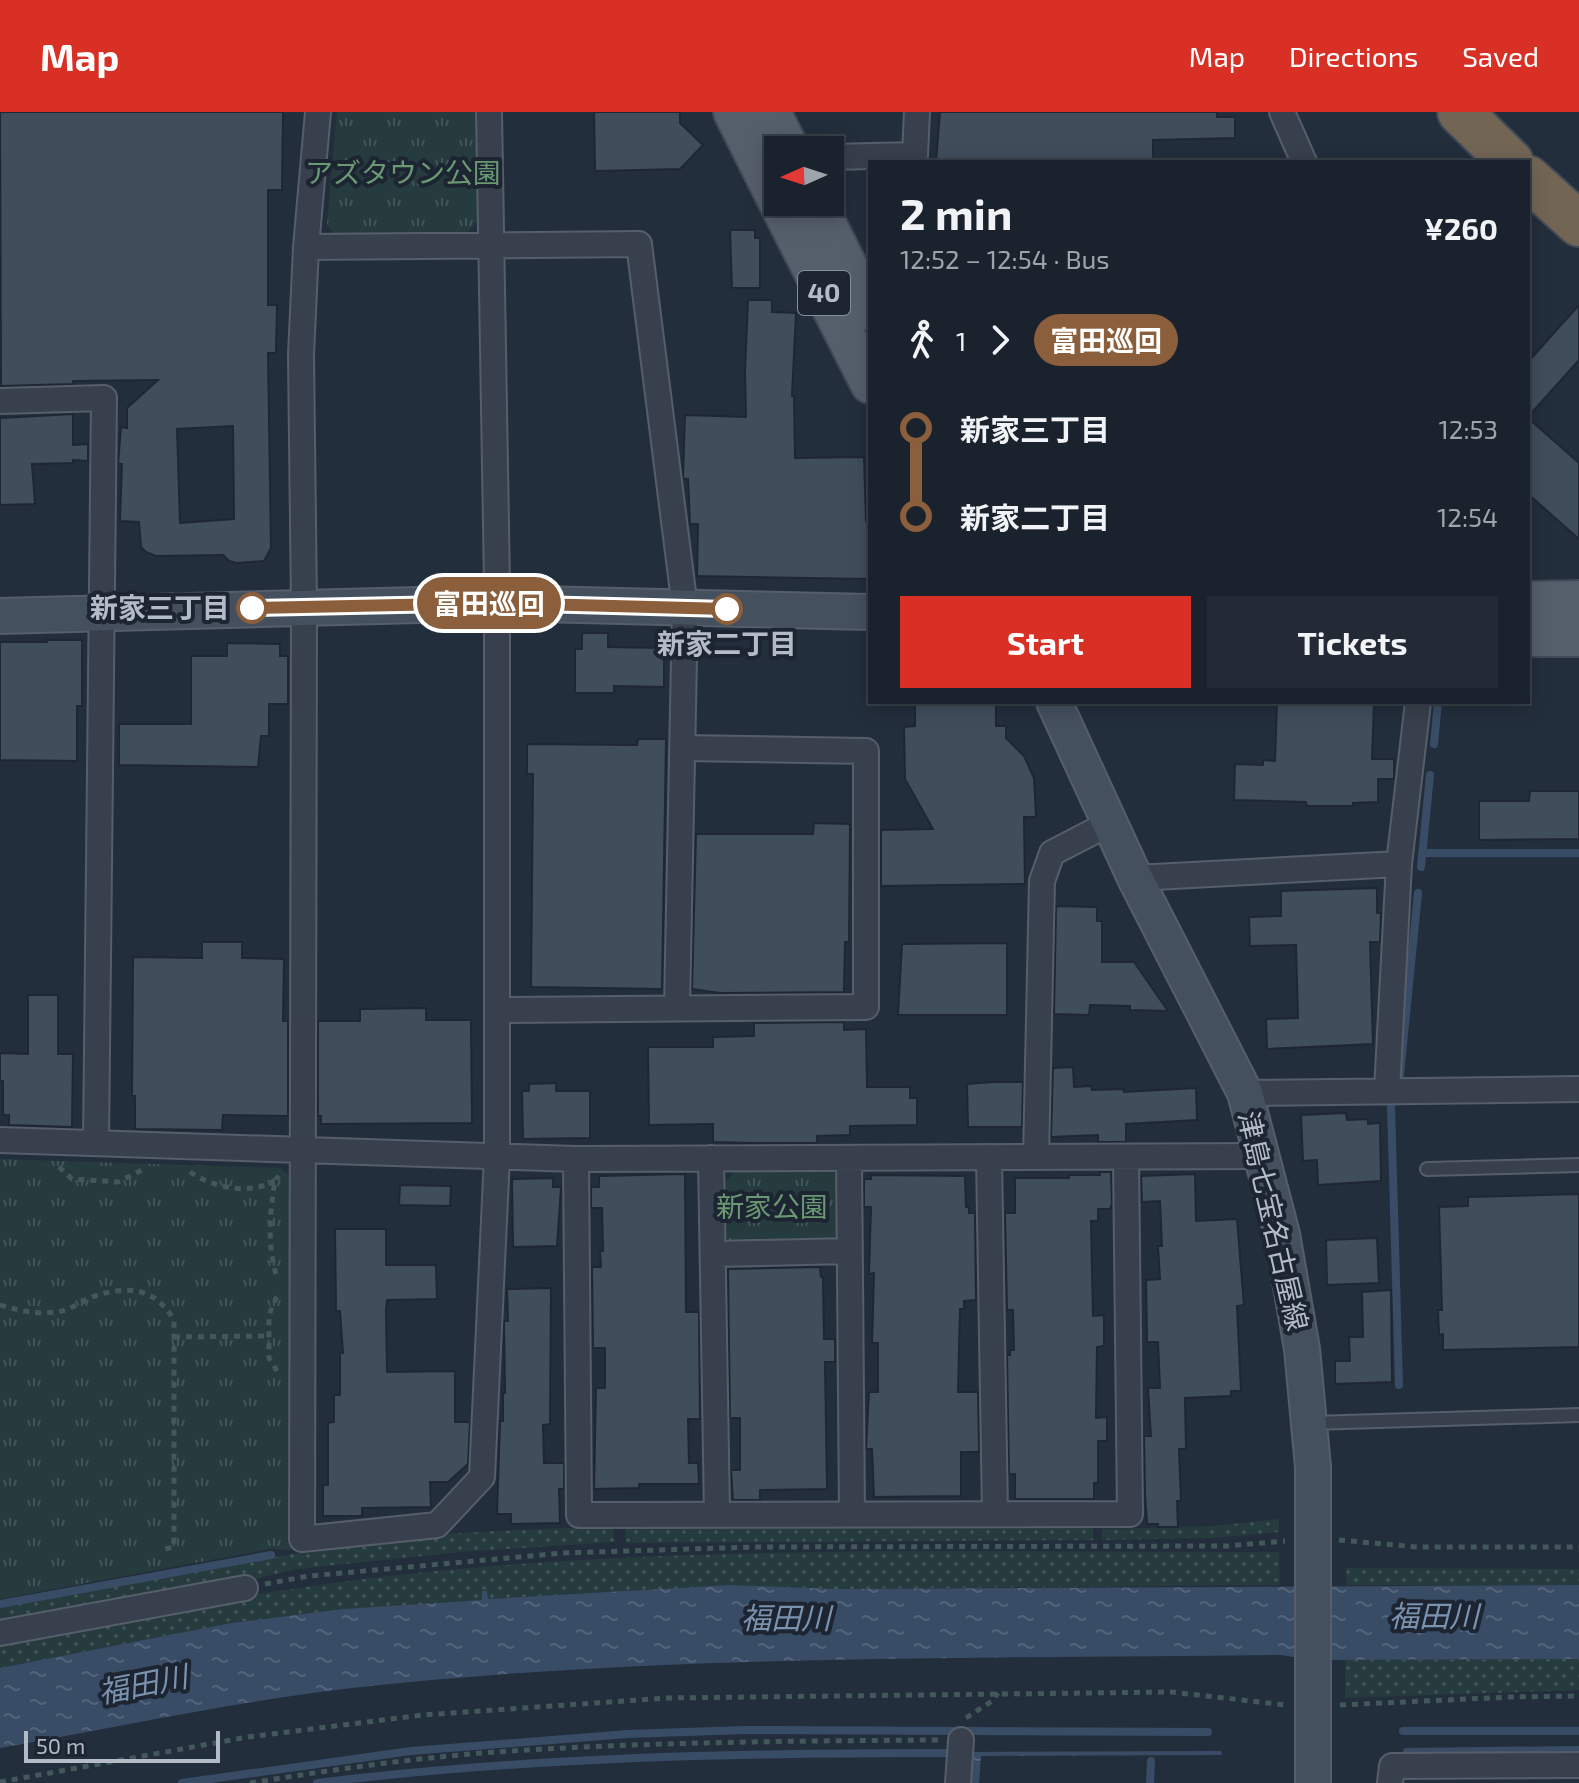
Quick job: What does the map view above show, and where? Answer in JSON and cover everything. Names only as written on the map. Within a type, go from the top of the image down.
[{"type":"highway","points":[[1460,112],[1509,160]]},
{"type":"highway","points":[[1530,180],[1579,224]]},
{"type":"main road","name":"40","points":[[733,112],[764,174]]},
{"type":"main road","points":[[771,112],[783,136]]},
{"type":"main road","name":"40","points":[[785,216],[868,380]]},
{"type":"main road","name":"40","points":[[823,216],[867,301]]},
{"type":"main road","points":[[1530,601],[1579,600]]},
{"type":"main road","points":[[0,616],[497,603],[868,612]]},
{"type":"main road","points":[[1530,637],[1579,637]]},
{"type":"main road","name":"津島七宝名古屋線","points":[[1055,704],[1135,878],[1245,1093],[1285,1248],[1302,1349],[1313,1467],[1313,1783]]},
{"type":"street","points":[[318,112],[306,247],[301,355],[304,606],[302,1539],[437,1525],[482,1477],[497,1156],[497,603],[489,112]]},
{"type":"street","points":[[844,157],[916,158],[917,112]]},
{"type":"street","points":[[1282,112],[1303,160]]},
{"type":"street","points":[[306,247],[639,244],[685,608],[677,1008]]},
{"type":"street","points":[[0,401],[104,398],[96,1143]]},
{"type":"street","points":[[1387,1091],[1399,864],[1418,704]]},
{"type":"street","points":[[497,1010],[866,1007],[866,751],[683,748]]},
{"type":"street","points":[[1036,1157],[1042,881],[1052,853],[1110,823]]},
{"type":"street","points":[[1135,878],[1399,864]]},
{"type":"street","points":[[1245,1093],[1579,1089]]},
{"type":"street","points":[[0,1140],[576,1159],[1261,1156]]},
{"type":"street","points":[[989,1157],[995,1514]]},
{"type":"street","points":[[576,1159],[579,1515],[1130,1514],[1126,1157]]},
{"type":"street","points":[[711,1158],[717,1514]]},
{"type":"street","points":[[849,1158],[852,1514]]},
{"type":"street","points":[[713,1254],[849,1251]]},
{"type":"street","points":[[0,1633],[245,1588]]},
{"type":"street","points":[[958,1783],[961,1731]]},
{"type":"street","points":[[1390,1783],[1392,1766],[1579,1765]]},
{"type":"lane","points":[[1427,1169],[1579,1165]]},
{"type":"lane","points":[[1309,1423],[1579,1415]]},
{"type":"path","points":[[55,1164],[72,1179],[118,1182],[147,1167]]},
{"type":"path","points":[[185,1169],[210,1185],[261,1188],[275,1180]]},
{"type":"path","points":[[0,1305],[23,1312],[53,1313],[96,1296],[136,1290],[153,1295],[166,1305],[174,1320],[174,1547],[165,1549]]},
{"type":"path","points":[[174,1337],[269,1336]]},
{"type":"path","points":[[245,1588],[309,1576],[563,1553],[755,1547],[1228,1546],[1314,1538],[1417,1547],[1579,1547]]},
{"type":"path","points":[[0,1782],[248,1737],[423,1715],[682,1698],[1171,1692],[1255,1703],[1313,1706],[1579,1696]]},
{"type":"path","points":[[250,1783],[410,1760],[496,1752],[961,1731],[967,1716],[992,1701],[998,1693]]},
{"type":"green space","name":"アズタウン公園","points":[[337,112],[475,112],[478,221],[468,232],[334,234],[327,224]]},
{"type":"green space","points":[[0,1159],[280,1168],[291,1177],[291,1550],[270,1549],[0,1599]]},
{"type":"green space","name":"新家公園","points":[[828,1168],[838,1176],[841,1233],[834,1243],[733,1243],[724,1236],[723,1185],[734,1172]]},
{"type":"green space","points":[[1279,1519],[1279,1532],[1213,1538],[1102,1540],[1102,1529],[1215,1526]]},
{"type":"green space","points":[[1093,1527],[1093,1540],[626,1543],[625,1529]]},
{"type":"green space","points":[[613,1528],[614,1542],[460,1552],[298,1569],[0,1625],[0,1607],[291,1554],[457,1533]]},
{"type":"green space","points":[[1279,1552],[1280,1585],[836,1589],[729,1585],[488,1599],[487,1591],[482,1600],[343,1609],[231,1623],[0,1668],[0,1639],[286,1590],[459,1569],[561,1561],[766,1553]]},
{"type":"green space","points":[[1346,1568],[1579,1569],[1579,1585],[1347,1585]]},
{"type":"green space","points":[[1579,1659],[1579,1690],[1345,1698],[1345,1660]]},
{"type":"water","name":"福田川","points":[[729,1585],[836,1589],[1579,1585],[1579,1659],[1313,1660],[1281,1655],[1053,1657],[825,1660],[597,1668],[324,1691],[0,1748],[0,1668],[231,1623],[343,1609],[482,1600],[482,1591],[487,1591],[488,1599]]},
{"type":"water","points":[[1221,1751],[1222,1755],[981,1756],[979,1783],[968,1783],[969,1752]]},
{"type":"building","points":[[0,112],[283,112],[282,190],[268,190],[268,305],[277,305],[276,353],[268,353],[271,548],[264,561],[237,563],[223,555],[156,556],[141,547],[139,522],[120,521],[122,464],[118,464],[121,427],[127,428],[127,408],[158,380],[1,386]],"holes":[[[233,426],[234,519],[180,523],[177,429]]]},
{"type":"building","points":[[594,112],[680,112],[680,123],[703,145],[680,169],[595,171]]},
{"type":"building","points":[[940,112],[1217,112],[1217,117],[1235,117],[1235,138],[1153,140],[1153,160],[936,160]]},
{"type":"building","points":[[730,230],[755,230],[755,238],[760,238],[760,288],[732,288]]},
{"type":"building","points":[[748,300],[772,300],[772,312],[796,313],[792,396],[795,458],[864,457],[868,579],[697,576],[698,524],[690,524],[688,479],[683,476],[685,415],[746,417]]},
{"type":"building","points":[[1579,305],[1579,360],[1530,415],[1530,360]]},
{"type":"building","points":[[73,414],[73,445],[88,444],[88,461],[32,464],[35,504],[0,505],[0,418]]},
{"type":"building","points":[[1530,420],[1579,463],[1579,539],[1530,496]]},
{"type":"building","points":[[582,633],[608,633],[608,647],[664,648],[664,687],[614,686],[614,693],[575,693],[575,649],[582,649]]},
{"type":"building","points":[[82,640],[82,706],[77,706],[77,761],[0,760],[0,642]]},
{"type":"building","points":[[227,643],[280,644],[280,656],[288,656],[288,704],[269,704],[269,736],[261,736],[258,767],[119,765],[119,724],[191,724],[191,656],[227,656]]},
{"type":"building","points":[[915,704],[996,704],[996,726],[1006,726],[1006,738],[1024,756],[1034,778],[1036,817],[1024,817],[1025,884],[881,886],[881,830],[933,829],[905,779],[904,727],[915,726]]},
{"type":"building","points":[[1277,704],[1374,704],[1372,759],[1394,759],[1394,779],[1378,779],[1378,802],[1353,803],[1353,806],[1234,800],[1235,764],[1263,765],[1263,760],[1275,761]]},
{"type":"building","points":[[638,739],[666,739],[662,989],[531,987],[533,774],[527,774],[527,744],[637,745]]},
{"type":"building","points":[[1530,791],[1579,791],[1579,839],[1479,840],[1479,801],[1529,801]]},
{"type":"building","points":[[814,823],[850,824],[849,942],[845,942],[844,992],[720,993],[692,989],[696,834],[813,834]]},
{"type":"building","points":[[1377,888],[1377,913],[1381,913],[1380,942],[1370,942],[1373,1044],[1267,1049],[1266,1019],[1298,1018],[1296,945],[1250,946],[1249,917],[1281,916],[1281,891]]},
{"type":"building","points":[[1056,906],[1097,907],[1097,921],[1102,921],[1102,962],[1134,962],[1168,1011],[1090,1005],[1089,1015],[1054,1014]]},
{"type":"building","points":[[202,942],[242,942],[242,958],[284,959],[283,1021],[288,1021],[288,1116],[223,1115],[222,1130],[135,1129],[135,1096],[132,1096],[133,957],[202,958]]},
{"type":"building","points":[[1007,943],[1007,1015],[898,1015],[902,944]]},
{"type":"building","points":[[28,995],[58,995],[58,1054],[73,1054],[72,1127],[9,1125],[9,1115],[3,1115],[0,1053],[28,1054]]},
{"type":"building","points":[[426,1008],[426,1020],[471,1020],[472,1123],[321,1124],[321,1116],[318,1116],[318,1021],[360,1021],[360,1009]]},
{"type":"building","points":[[844,1022],[844,1030],[866,1029],[867,1087],[910,1087],[910,1098],[917,1098],[917,1125],[850,1126],[850,1135],[817,1136],[817,1143],[751,1143],[713,1142],[713,1124],[649,1125],[648,1047],[713,1047],[713,1037],[754,1036],[754,1023]]},
{"type":"building","points":[[1073,1067],[1074,1087],[1124,1089],[1124,1092],[1196,1088],[1197,1120],[1126,1124],[1126,1142],[1098,1142],[1098,1135],[1051,1137],[1053,1068]]},
{"type":"building","points":[[1023,1082],[1022,1127],[968,1127],[967,1084]]},
{"type":"building","points":[[556,1083],[556,1091],[590,1091],[590,1138],[523,1139],[522,1091],[529,1091],[529,1084]]},
{"type":"building","points":[[1346,1113],[1347,1120],[1368,1119],[1368,1124],[1380,1123],[1381,1181],[1318,1185],[1317,1160],[1303,1161],[1301,1115]]},
{"type":"building","points":[[1100,1172],[1111,1172],[1112,1203],[1110,1209],[1098,1209],[1098,1221],[1091,1221],[1093,1316],[1104,1315],[1104,1346],[1097,1347],[1096,1418],[1107,1417],[1107,1441],[1098,1441],[1098,1483],[1094,1483],[1094,1499],[1015,1499],[1015,1474],[1009,1474],[1007,1355],[1014,1350],[1013,1310],[1007,1310],[1005,1213],[1015,1213],[1015,1178],[1069,1178],[1069,1175],[1100,1175]]},
{"type":"building","points":[[685,1174],[686,1312],[699,1312],[700,1419],[688,1419],[689,1463],[698,1463],[699,1484],[639,1484],[639,1488],[594,1489],[596,1388],[605,1388],[605,1348],[593,1348],[592,1267],[601,1267],[600,1251],[603,1251],[602,1208],[591,1208],[591,1187],[599,1187],[599,1176]]},
{"type":"building","points":[[1195,1174],[1196,1221],[1237,1219],[1244,1305],[1237,1306],[1241,1391],[1231,1391],[1231,1396],[1185,1398],[1186,1449],[1179,1449],[1181,1501],[1177,1501],[1178,1527],[1158,1527],[1158,1524],[1147,1524],[1144,1436],[1151,1436],[1148,1388],[1160,1388],[1158,1342],[1147,1342],[1146,1280],[1160,1279],[1160,1201],[1142,1202],[1141,1176]]},
{"type":"building","points":[[871,1175],[965,1176],[966,1207],[969,1207],[969,1213],[975,1213],[976,1300],[964,1301],[964,1309],[960,1309],[958,1392],[978,1392],[979,1452],[961,1452],[961,1496],[874,1497],[872,1449],[866,1449],[869,1392],[878,1392],[878,1343],[872,1343],[874,1273],[869,1274],[871,1207],[864,1207],[864,1179],[871,1179]]},
{"type":"building","points":[[553,1178],[553,1187],[561,1187],[557,1246],[513,1247],[512,1179]]},
{"type":"building","points":[[400,1185],[451,1186],[450,1206],[399,1205]]},
{"type":"building","points":[[1579,1194],[1579,1347],[1443,1350],[1438,1310],[1442,1310],[1439,1207],[1468,1206],[1468,1197]]},
{"type":"building","points":[[335,1229],[386,1229],[386,1265],[436,1265],[437,1299],[387,1300],[386,1311],[387,1372],[455,1371],[455,1422],[470,1422],[468,1464],[448,1482],[430,1482],[431,1507],[362,1508],[362,1516],[323,1516],[323,1485],[328,1485],[328,1423],[334,1422],[334,1395],[340,1395],[340,1353],[343,1353],[340,1311],[336,1311]]},
{"type":"building","points":[[1377,1238],[1379,1283],[1327,1285],[1326,1240]]},
{"type":"building","points":[[820,1267],[823,1277],[824,1339],[835,1339],[835,1362],[825,1362],[827,1489],[760,1490],[760,1500],[733,1500],[731,1470],[740,1470],[740,1418],[730,1418],[728,1269]]},
{"type":"building","points":[[551,1288],[550,1424],[543,1425],[544,1463],[564,1463],[564,1489],[559,1489],[560,1523],[511,1524],[511,1514],[497,1514],[500,1421],[503,1421],[505,1393],[507,1289]]},
{"type":"building","points":[[1391,1290],[1392,1382],[1335,1384],[1335,1361],[1350,1361],[1349,1337],[1363,1337],[1362,1292]]},
{"type":"waterway","points":[[1434,744],[1438,704]]},
{"type":"waterway","points":[[1421,867],[1430,775]]},
{"type":"waterway","points":[[1422,853],[1579,853]]},
{"type":"waterway","points":[[1400,1075],[1418,893]]},
{"type":"waterway","points":[[1391,1106],[1399,1385]]},
{"type":"waterway","points":[[0,1604],[271,1555]]},
{"type":"waterway","points":[[182,1783],[411,1751],[628,1734],[745,1730],[1208,1732]]},
{"type":"waterway","points":[[1403,1731],[1579,1731]]},
{"type":"waterway","points":[[1407,1752],[1579,1750]]},
{"type":"waterway","points":[[317,1783],[474,1767],[631,1758],[947,1753]]},
{"type":"waterway","points":[[1150,1783],[1151,1761]]},
{"type":"bus line","name":"富田巡回","points":[[252,608],[497,603],[727,609]]},
{"type":"place","name":"新家三丁目","points":[[252,608]]},
{"type":"place","name":"新家二丁目","points":[[727,609]]}]
